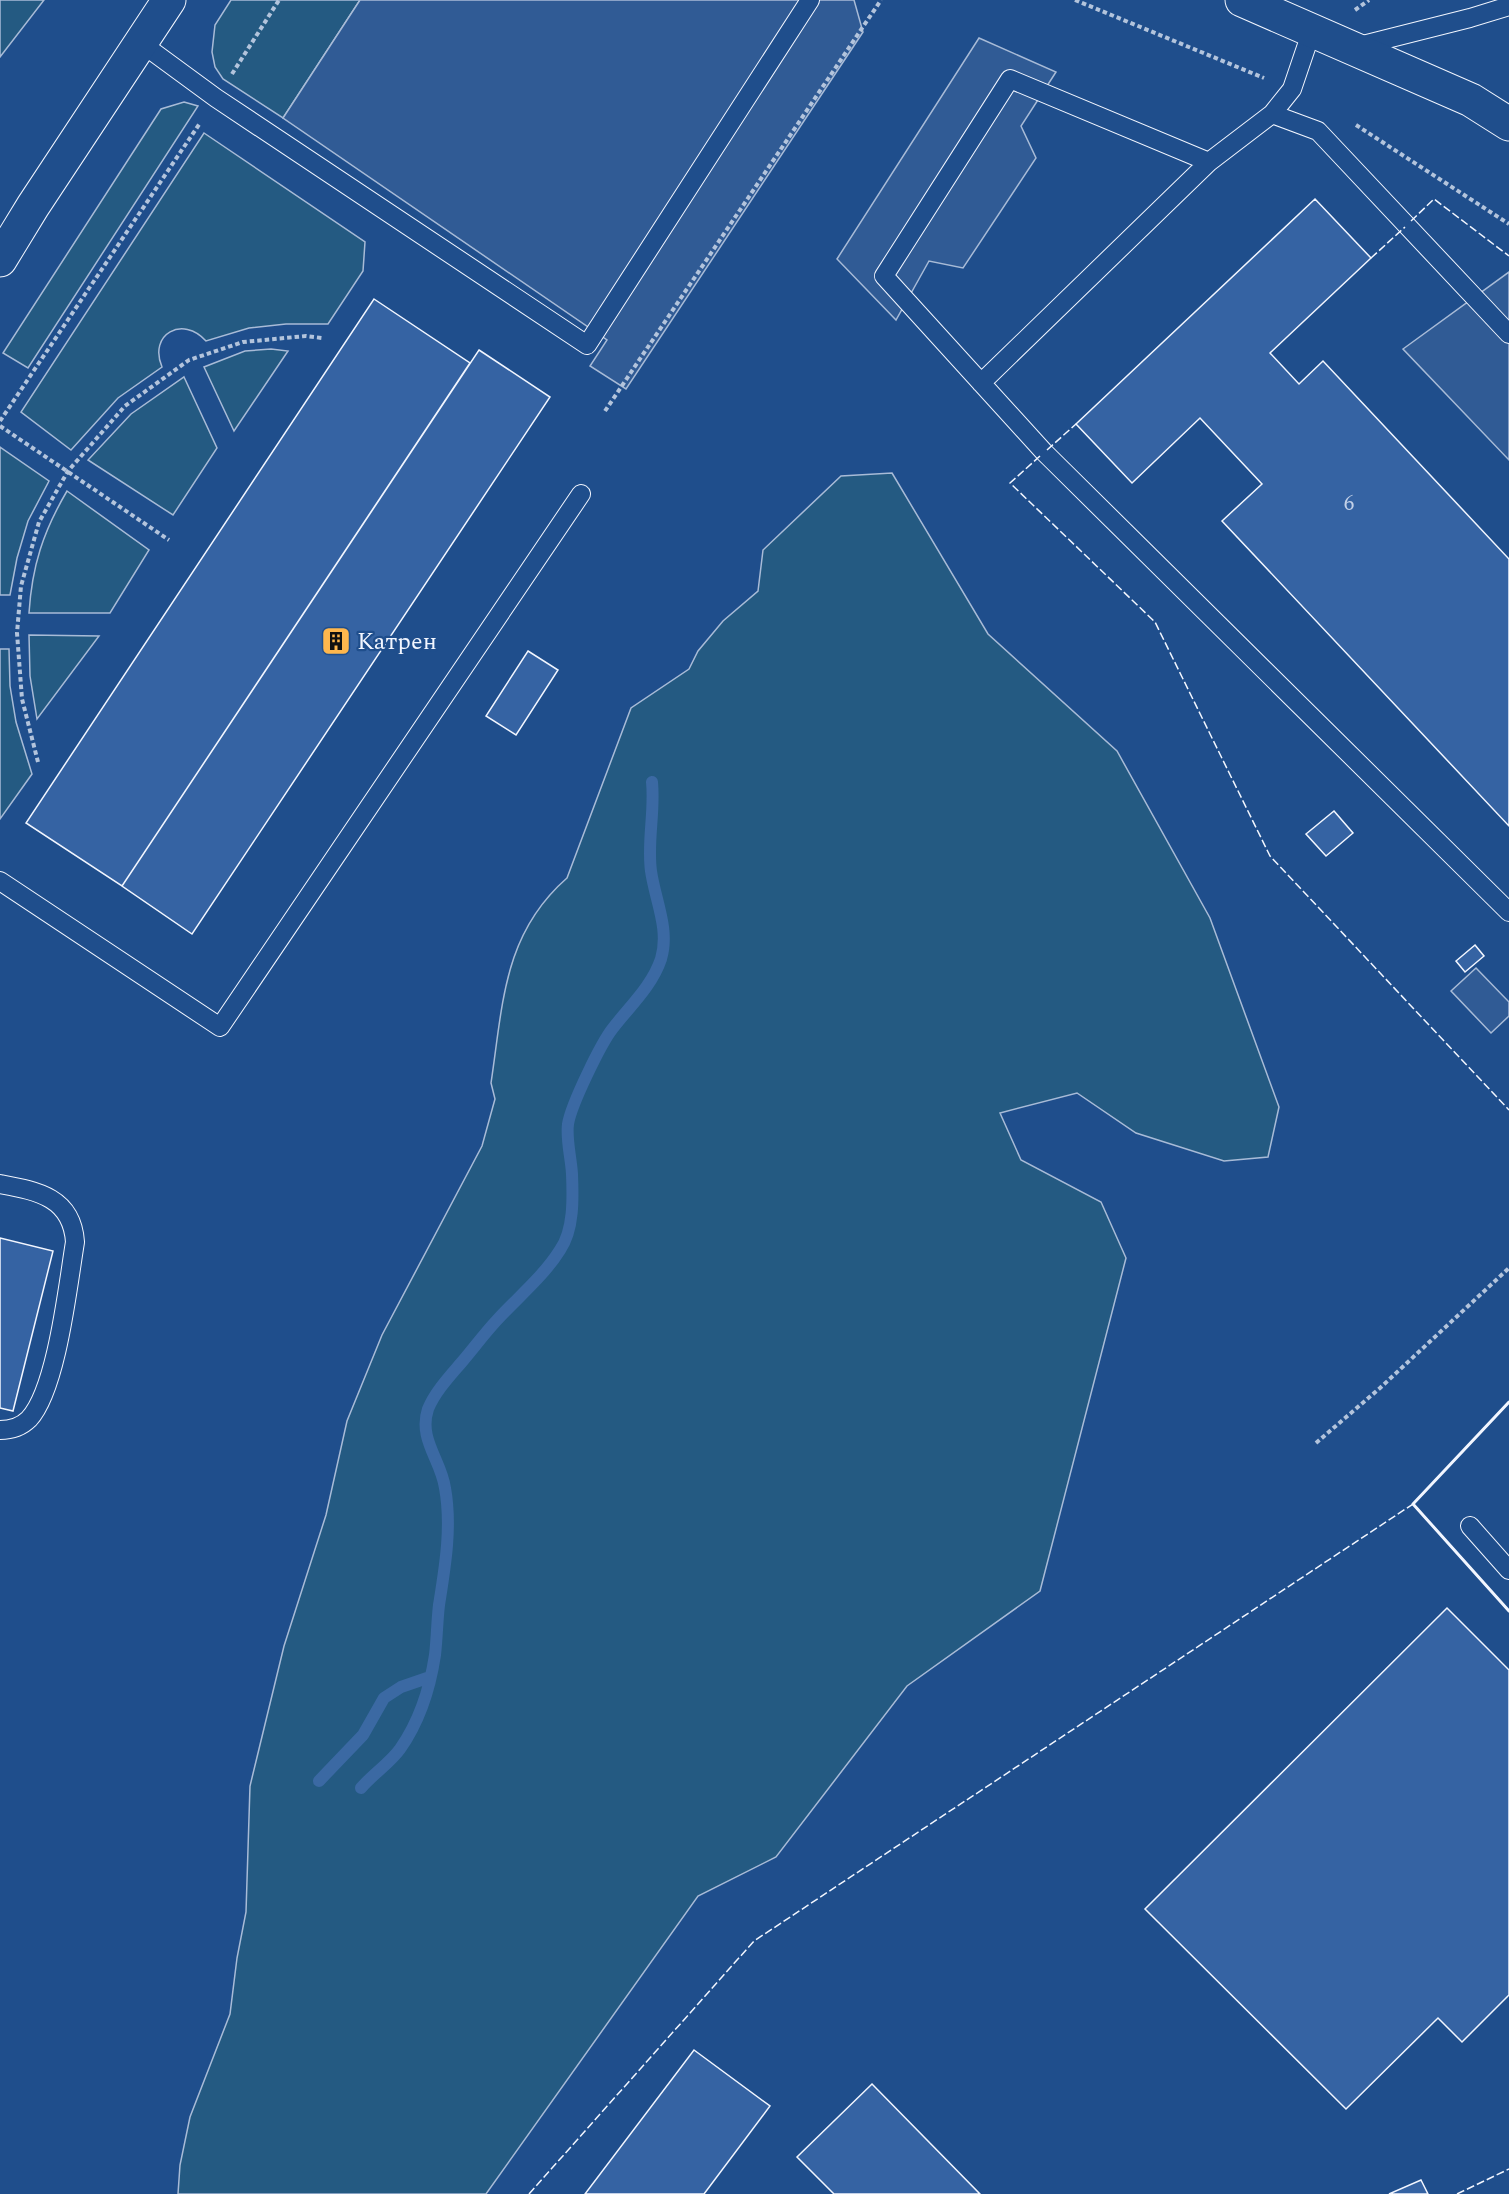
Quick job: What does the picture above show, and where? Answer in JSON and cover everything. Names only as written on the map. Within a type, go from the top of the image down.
[{"type":"main road","points":[[0,260],[169,0]]},
{"type":"main road","points":[[1242,0],[1471,100],[1509,124]]},
{"type":"lane","points":[[141,43],[216,98],[587,345],[810,0]]},
{"type":"lane","points":[[1354,47],[1509,6]]},
{"type":"lane","points":[[981,383],[1209,162],[1272,114],[1292,89],[1312,30]]},
{"type":"lane","points":[[1209,162],[1010,79],[884,276],[1044,452],[1509,912]]},
{"type":"lane","points":[[1272,114],[1318,131],[1509,334]]},
{"type":"lane","points":[[0,881],[220,1027],[581,494]]},
{"type":"lane","points":[[0,1184],[35,1191],[56,1202],[67,1213],[74,1226],[75,1242],[58,1342],[44,1395],[30,1418],[18,1428],[0,1430]]},
{"type":"lane","points":[[1470,1526],[1509,1570]]},
{"type":"path","points":[[169,540],[0,423],[279,0]]},
{"type":"path","points":[[605,411],[881,0]]},
{"type":"path","points":[[38,762],[22,699],[16,633],[21,586],[39,522],[68,471],[125,406],[189,360],[243,342],[306,336],[322,338]]},
{"type":"path","points":[[1316,1443],[1380,1388],[1509,1268]]},
{"type":"shaded area","points":[[0,0],[44,0],[0,57]]},
{"type":"shaded area","points":[[231,0],[360,0],[283,118],[223,79],[215,67],[212,52],[215,25]]},
{"type":"shaded area","points":[[360,0],[854,0],[863,32],[626,389],[590,366],[607,340],[283,118]]},
{"type":"shaded area","points":[[979,38],[1056,72],[1021,126],[1036,158],[963,268],[929,261],[896,320],[837,259]]},
{"type":"shaded area","points":[[184,102],[198,106],[28,368],[3,353],[161,109]]},
{"type":"shaded area","points":[[204,133],[365,242],[363,271],[328,324],[286,324],[249,328],[206,341],[197,333],[187,329],[170,332],[160,345],[159,355],[162,367],[118,398],[71,450],[21,412]]},
{"type":"shaded area","points":[[1509,272],[1509,460],[1403,349]]},
{"type":"shaded area","points":[[271,349],[288,351],[234,431],[204,367],[245,351]]},
{"type":"shaded area","points":[[184,377],[217,448],[173,515],[88,460],[131,414]]},
{"type":"shaded area","points":[[0,447],[49,481],[28,521],[17,558],[10,595],[0,595]]},
{"type":"shaded area","points":[[892,473],[988,634],[1117,751],[1210,918],[1279,1107],[1268,1157],[1224,1161],[1136,1133],[1077,1093],[1000,1113],[1021,1160],[1101,1202],[1126,1258],[1040,1591],[907,1686],[776,1857],[698,1896],[486,2194],[178,2194],[180,2165],[190,2117],[230,2014],[246,1912],[250,1786],[284,1646],[326,1515],[347,1421],[382,1335],[482,1146],[495,1099],[491,1083],[503,998],[518,947],[530,923],[546,900],[567,878],[631,708],[689,669],[698,651],[723,621],[758,591],[763,550],[841,476]]},
{"type":"shaded area","points":[[67,491],[149,550],[110,613],[29,613],[40,550],[51,521]]},
{"type":"shaded area","points":[[29,635],[99,636],[37,719],[30,676]]},
{"type":"shaded area","points":[[0,649],[9,649],[10,686],[16,722],[32,774],[0,819]]},
{"type":"shaded area","points":[[1476,968],[1509,1002],[1509,1016],[1491,1033],[1451,991]]},
{"type":"building","points":[[1315,199],[1371,258],[1270,353],[1299,384],[1323,361],[1509,559],[1509,826],[1222,521],[1262,484],[1200,418],[1132,483],[1076,424]]},
{"type":"building","points":[[374,299],[470,363],[122,886],[26,823]]},
{"type":"building","name":"Катрен","points":[[479,350],[550,397],[192,934],[122,886]]},
{"type":"building","points":[[528,651],[558,670],[516,735],[486,716]]},
{"type":"building","points":[[1334,811],[1353,833],[1326,856],[1306,834]]},
{"type":"building","points":[[1475,945],[1484,956],[1465,972],[1456,961]]},
{"type":"building","points":[[0,1238],[53,1251],[13,1411],[0,1408]]},
{"type":"building","points":[[1447,1608],[1509,1670],[1509,1995],[1462,2042],[1438,2018],[1346,2109],[1145,1909]]},
{"type":"building","points":[[694,2050],[770,2106],[704,2194],[585,2194]]},
{"type":"building","points":[[872,2084],[980,2194],[834,2194],[797,2157]]},
{"type":"building","points":[[1421,2180],[1428,2194],[1389,2194]]},
{"type":"waterway","points":[[361,1788],[396,1754],[407,1739],[423,1704],[433,1667],[447,1547],[448,1517],[443,1478],[426,1430],[428,1409],[447,1379],[492,1325],[546,1269],[565,1242],[572,1203],[568,1136],[570,1115],[601,1047],[613,1028],[646,987],[661,959],[663,926],[650,860],[652,782]]},
{"type":"waterway","points":[[319,1781],[363,1735],[384,1698],[401,1687],[430,1677]]},
{"type":"fence","points":[[1411,221],[1434,199],[1509,256]]},
{"type":"fence","points":[[1371,258],[1405,227]]},
{"type":"fence","points":[[1047,450],[1076,424]]},
{"type":"fence","points":[[1040,456],[1010,483],[1155,622],[1270,856],[1509,1110]]},
{"type":"fence","points":[[529,2194],[754,1941],[1413,1504],[1509,1611]]},
{"type":"fence","points":[[1457,2194],[1509,2169]]},
{"type":"wall","points":[[1509,1402],[1413,1504],[1509,1611]]},
{"type":"place","name":"Катрен","points":[[336,641]]}]
